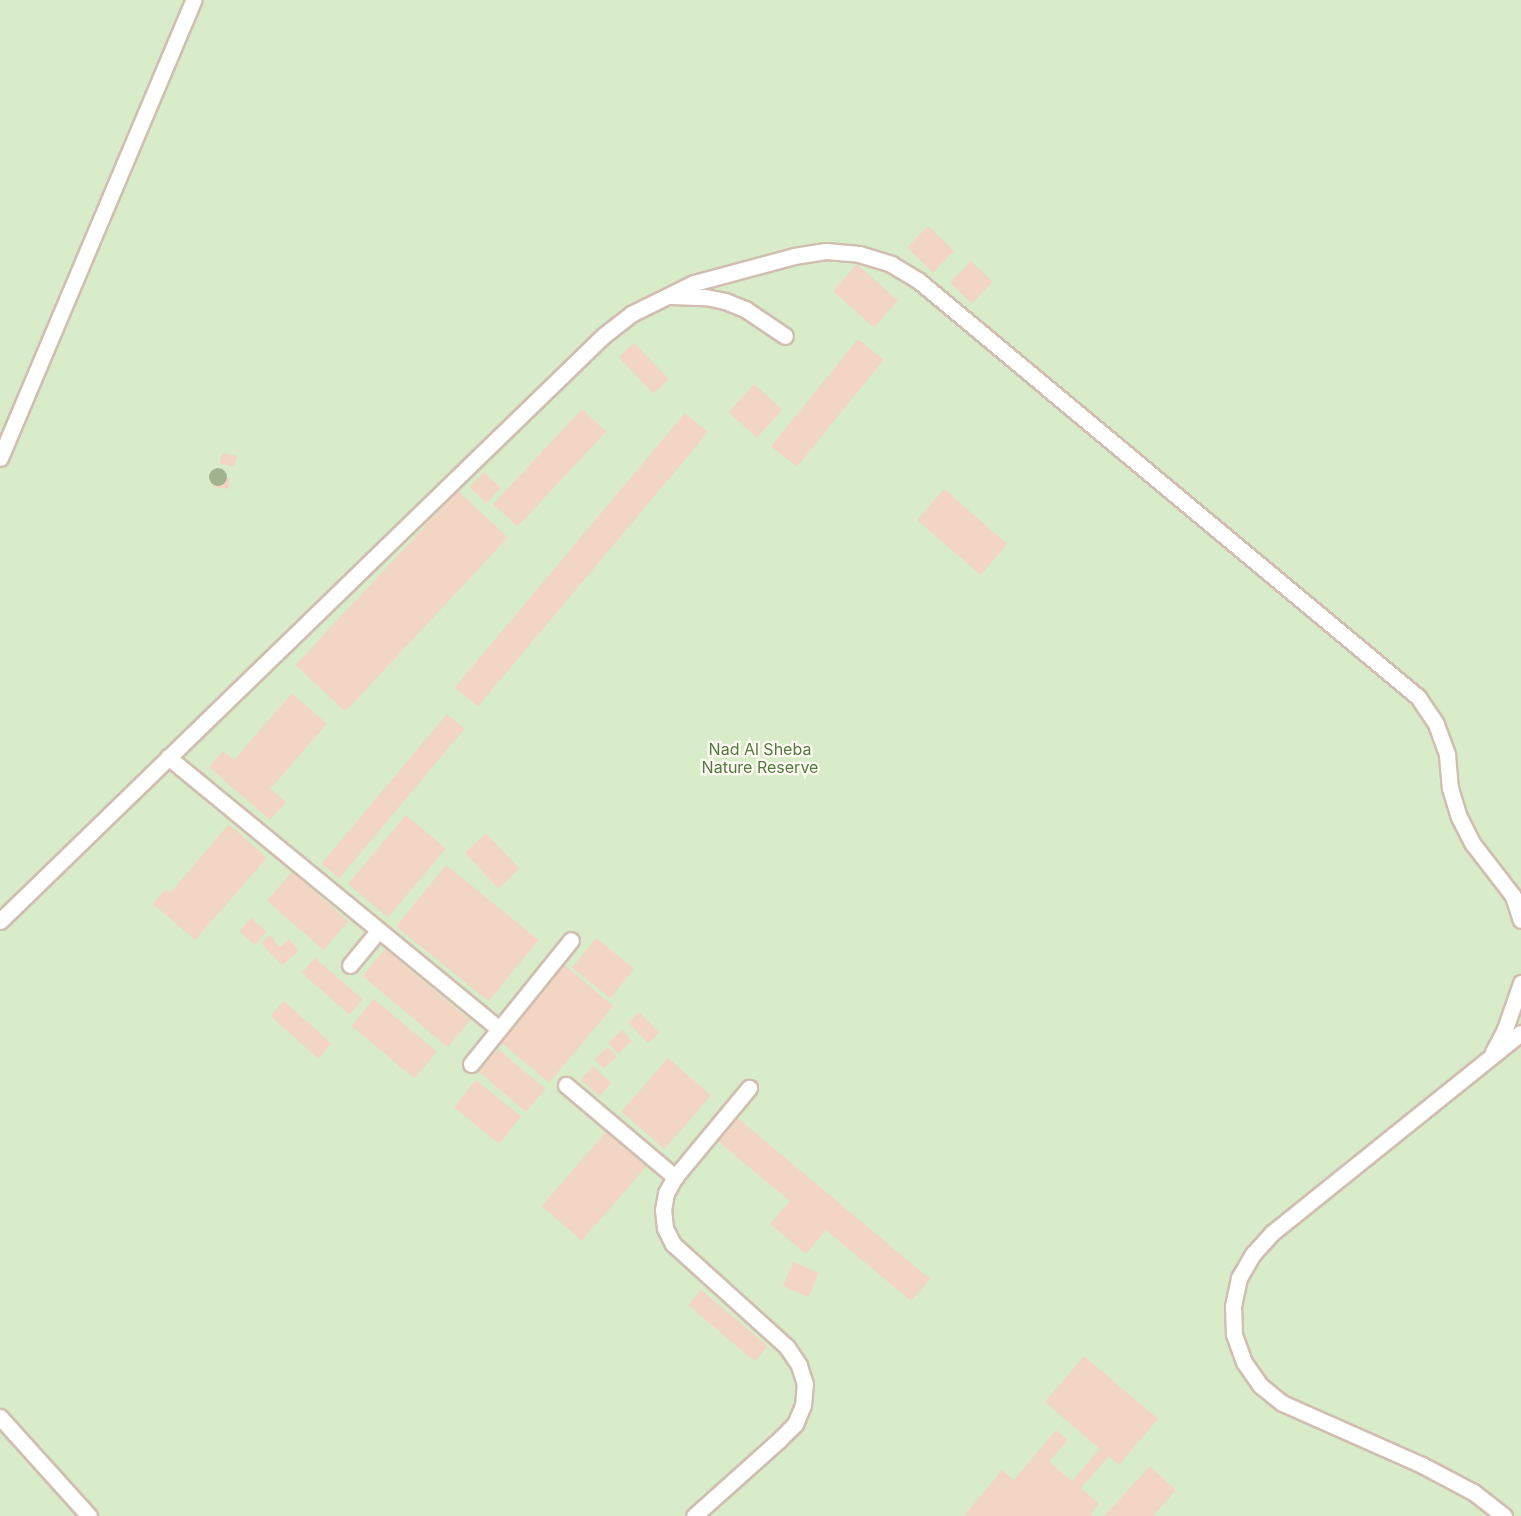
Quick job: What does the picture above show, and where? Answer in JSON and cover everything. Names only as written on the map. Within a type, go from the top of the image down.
[{"type":"lane","points":[[0,458],[193,0]]},
{"type":"lane","points":[[0,921],[603,336],[631,314],[694,283],[794,256],[826,251],[859,254],[891,264],[919,281],[1419,697],[1436,724],[1447,755],[1450,788],[1459,817],[1473,844],[1513,896],[1521,920]]},
{"type":"lane","points":[[662,297],[683,295],[725,301],[745,309],[785,336]]},
{"type":"lane","points":[[168,758],[499,1029]]},
{"type":"lane","points":[[350,965],[379,930]]},
{"type":"lane","points":[[471,1064],[571,940]]},
{"type":"lane","points":[[1489,1059],[1505,1029],[1521,983]]},
{"type":"lane","points":[[1504,1516],[1473,1492],[1422,1465],[1282,1403],[1260,1385],[1244,1362],[1234,1334],[1233,1306],[1239,1278],[1253,1254],[1272,1233],[1521,1033]]},
{"type":"lane","points":[[566,1085],[675,1177]]},
{"type":"lane","points":[[694,1516],[795,1424],[803,1405],[805,1384],[799,1365],[787,1347],[673,1244],[665,1228],[663,1210],[666,1192],[675,1177],[749,1088]]},
{"type":"lane","points":[[0,1417],[89,1516]]},
{"type":"green space","name":"Nad Al Sheba Nature Reserve","points":[[0,0],[1521,0],[1521,1516],[0,1516]]},
{"type":"building","points":[[928,226],[954,251],[933,273],[907,248]]},
{"type":"building","points":[[971,261],[993,282],[972,303],[950,283]]},
{"type":"building","points":[[857,264],[898,301],[874,328],[833,291]]},
{"type":"building","points":[[858,339],[884,360],[797,467],[771,446]]},
{"type":"building","points":[[634,343],[669,379],[654,394],[619,358]]},
{"type":"building","points":[[754,384],[782,409],[757,438],[729,412]]},
{"type":"building","points":[[582,409],[606,432],[517,527],[493,504]]},
{"type":"building","points":[[685,413],[708,432],[478,707],[455,687]]},
{"type":"building","points":[[222,453],[237,456],[235,467],[220,464]]},
{"type":"building","points":[[484,472],[501,488],[486,503],[470,487]]},
{"type":"building","points":[[214,476],[230,478],[229,489],[213,487]]},
{"type":"building","points":[[944,489],[1007,544],[980,575],[917,520]]},
{"type":"building","points":[[458,491],[508,537],[345,711],[296,665]]},
{"type":"building","points":[[292,693],[327,724],[270,789],[286,802],[270,820],[209,767],[223,751],[234,760]]},
{"type":"building","points":[[447,714],[465,729],[339,878],[322,863]]},
{"type":"building","points":[[406,815],[446,848],[388,917],[348,884]]},
{"type":"building","points":[[229,824],[267,858],[195,940],[153,904],[166,889],[170,893]]},
{"type":"building","points":[[486,833],[519,869],[498,889],[465,853]]},
{"type":"building","points":[[446,865],[538,940],[489,1001],[396,926]]},
{"type":"building","points":[[292,872],[349,921],[324,950],[267,901]]},
{"type":"building","points":[[251,918],[267,932],[255,945],[239,932]]},
{"type":"building","points":[[270,935],[280,947],[289,939],[299,951],[282,965],[261,943]]},
{"type":"building","points":[[596,938],[634,969],[610,998],[572,968]]},
{"type":"building","points":[[385,949],[470,1020],[448,1047],[363,976]]},
{"type":"building","points":[[315,958],[363,999],[349,1014],[302,973]]},
{"type":"building","points":[[562,963],[613,1006],[549,1083],[498,1040]]},
{"type":"building","points":[[374,999],[437,1052],[414,1079],[352,1026]]},
{"type":"building","points":[[284,1001],[332,1044],[318,1059],[271,1016]]},
{"type":"building","points":[[639,1012],[659,1033],[648,1043],[628,1022]]},
{"type":"building","points":[[622,1030],[632,1041],[618,1054],[608,1043]]},
{"type":"building","points":[[608,1047],[617,1057],[603,1069],[595,1059]]},
{"type":"building","points":[[498,1049],[545,1089],[526,1112],[479,1072]]},
{"type":"building","points":[[668,1058],[711,1095],[664,1149],[621,1112]]},
{"type":"building","points":[[593,1066],[611,1083],[599,1096],[581,1079]]},
{"type":"building","points":[[476,1080],[521,1117],[499,1144],[454,1107]]},
{"type":"building","points":[[734,1115],[930,1279],[911,1301],[826,1230],[806,1254],[770,1224],[790,1201],[714,1138]]},
{"type":"building","points":[[606,1132],[646,1167],[582,1241],[542,1206]]},
{"type":"building","points":[[793,1262],[819,1273],[809,1297],[783,1286]]},
{"type":"building","points":[[701,1290],[768,1346],[755,1361],[688,1305]]},
{"type":"building","points":[[1084,1356],[1158,1419],[1119,1465],[1109,1456],[1081,1488],[1099,1504],[1090,1514],[1093,1516],[964,1516],[1002,1470],[1014,1480],[1056,1430],[1068,1440],[1049,1462],[1072,1481],[1100,1449],[1045,1402]]},
{"type":"building","points":[[1150,1466],[1176,1490],[1153,1516],[1104,1516]]}]
